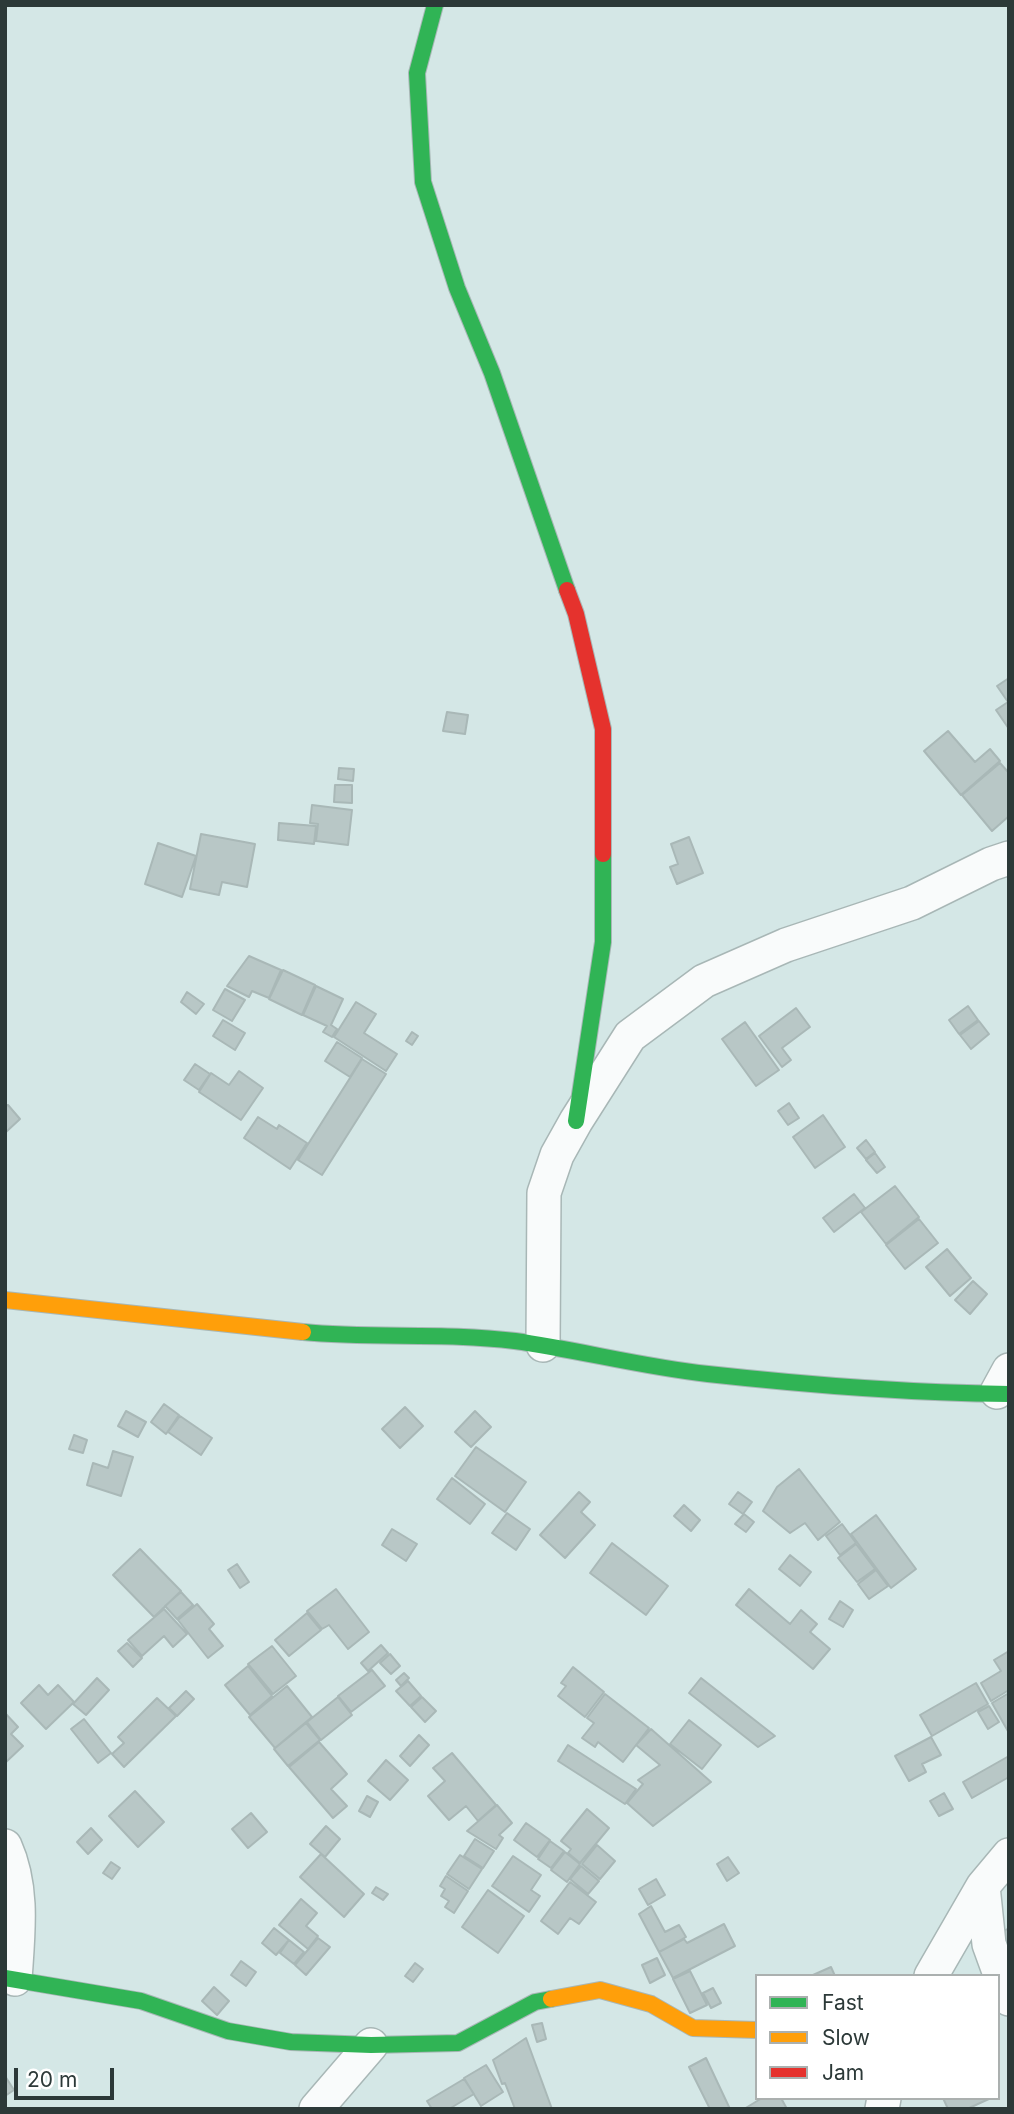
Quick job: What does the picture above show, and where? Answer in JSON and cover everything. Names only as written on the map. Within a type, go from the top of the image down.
[{"type":"street","points":[[435,5],[417,73],[423,182],[457,288],[492,373],[576,614],[603,729],[603,942],[576,1121]]},
{"type":"street","points":[[543,1345],[544,1193],[557,1155],[630,1036],[704,981],[786,946],[912,903],[991,864],[1009,858]]},
{"type":"street","points":[[5,1301],[324,1334],[444,1335],[543,1345],[706,1374],[932,1393],[1005,1385]]},
{"type":"street","points":[[5,1846],[11,1860],[20,1916],[10,1978],[141,2001],[228,2031],[291,2042],[371,2045],[458,2043],[535,2002],[600,1990],[651,2004],[693,2028],[755,2030]]},
{"type":"street","points":[[932,1974],[983,1886],[1009,1856]]},
{"type":"street","points":[[983,1886],[989,1944],[1000,1974]]},
{"type":"street","points":[[1000,1974],[1009,1999]]},
{"type":"street","points":[[316,2109],[371,2045]]},
{"type":"building","points":[[1009,678],[1009,729],[996,710],[1008,702],[997,686]]},
{"type":"building","points":[[447,712],[468,715],[465,734],[443,731]]},
{"type":"building","points":[[948,731],[975,762],[990,749],[1000,761],[961,795],[924,751]]},
{"type":"building","points":[[1000,763],[1009,773],[1009,816],[992,831],[962,795]]},
{"type":"building","points":[[339,768],[354,769],[353,781],[338,779]]},
{"type":"building","points":[[335,785],[352,785],[352,803],[334,802]]},
{"type":"building","points":[[312,805],[352,810],[348,845],[316,841],[318,824],[310,823]]},
{"type":"building","points":[[279,823],[316,826],[314,844],[278,840]]},
{"type":"building","points":[[201,834],[255,844],[247,887],[222,882],[219,895],[190,889]]},
{"type":"building","points":[[689,837],[703,873],[677,884],[670,867],[678,864],[671,844]]},
{"type":"building","points":[[158,843],[196,856],[182,897],[145,884]]},
{"type":"building","points":[[249,956],[281,970],[269,998],[252,991],[249,997],[227,986]]},
{"type":"building","points":[[283,970],[315,985],[302,1015],[269,999]]},
{"type":"building","points":[[316,986],[343,999],[331,1025],[337,1029],[332,1037],[323,1032],[327,1026],[303,1015]]},
{"type":"building","points":[[225,989],[245,1000],[232,1021],[213,1010]]},
{"type":"building","points":[[187,992],[204,1004],[196,1014],[181,1002]]},
{"type":"building","points":[[356,1002],[376,1014],[364,1033],[397,1054],[386,1071],[334,1037]]},
{"type":"building","points":[[968,1006],[978,1020],[959,1034],[949,1020]]},
{"type":"building","points":[[796,1008],[810,1027],[782,1048],[791,1060],[782,1067],[759,1036]]},
{"type":"building","points":[[223,1020],[245,1033],[235,1050],[213,1036]]},
{"type":"building","points":[[979,1021],[989,1034],[971,1049],[960,1035]]},
{"type":"building","points":[[745,1022],[779,1070],[756,1086],[722,1039]]},
{"type":"building","points":[[412,1032],[418,1036],[412,1045],[406,1041]]},
{"type":"building","points":[[337,1042],[362,1058],[350,1077],[325,1061]]},
{"type":"building","points":[[362,1059],[386,1074],[322,1175],[298,1160]]},
{"type":"building","points":[[195,1064],[210,1074],[199,1090],[184,1080]]},
{"type":"building","points":[[239,1071],[263,1088],[241,1120],[199,1092],[211,1073],[229,1085]]},
{"type":"building","points":[[789,1103],[799,1118],[788,1125],[778,1111]]},
{"type":"building","points":[[8,1105],[20,1119],[6,1132],[5,1106]]},
{"type":"building","points":[[823,1115],[845,1147],[815,1168],[793,1137]]},
{"type":"building","points":[[258,1117],[277,1129],[279,1125],[307,1143],[290,1169],[244,1138]]},
{"type":"building","points":[[866,1140],[875,1152],[866,1159],[857,1148]]},
{"type":"building","points":[[875,1153],[885,1167],[877,1173],[866,1160]]},
{"type":"building","points":[[895,1186],[919,1217],[886,1244],[861,1212]]},
{"type":"building","points":[[854,1194],[865,1208],[834,1232],[823,1218]]},
{"type":"building","points":[[919,1219],[938,1243],[905,1269],[886,1245]]},
{"type":"building","points":[[947,1249],[971,1278],[950,1296],[926,1267]]},
{"type":"building","points":[[973,1281],[987,1294],[970,1314],[955,1300]]},
{"type":"building","points":[[164,1404],[179,1415],[166,1434],[151,1422]]},
{"type":"building","points":[[405,1407],[423,1426],[400,1448],[382,1429]]},
{"type":"building","points":[[126,1411],[146,1422],[138,1437],[118,1426]]},
{"type":"building","points":[[475,1411],[491,1427],[471,1447],[455,1432]]},
{"type":"building","points":[[180,1416],[212,1438],[201,1455],[168,1432]]},
{"type":"building","points":[[74,1435],[87,1440],[83,1453],[69,1449]]},
{"type":"building","points":[[476,1447],[526,1482],[505,1512],[455,1476]]},
{"type":"building","points":[[113,1451],[133,1457],[121,1496],[87,1485],[93,1463],[108,1468]]},
{"type":"building","points":[[799,1469],[840,1522],[818,1540],[805,1523],[790,1533],[763,1511],[777,1487]]},
{"type":"building","points":[[452,1478],[485,1504],[470,1524],[437,1499]]},
{"type":"building","points":[[579,1492],[590,1502],[581,1512],[595,1525],[565,1558],[540,1535]]},
{"type":"building","points":[[738,1492],[752,1502],[743,1514],[729,1504]]},
{"type":"building","points":[[684,1505],[700,1520],[691,1531],[674,1516]]},
{"type":"building","points":[[507,1513],[530,1529],[516,1550],[492,1533]]},
{"type":"building","points":[[744,1514],[754,1522],[746,1532],[735,1524]]},
{"type":"building","points":[[876,1515],[916,1569],[891,1588],[851,1534]]},
{"type":"building","points":[[842,1524],[856,1543],[840,1555],[826,1536]]},
{"type":"building","points":[[392,1529],[417,1544],[406,1561],[382,1545]]},
{"type":"building","points":[[612,1543],[668,1586],[646,1615],[590,1573]]},
{"type":"building","points":[[856,1544],[875,1569],[857,1582],[838,1558]]},
{"type":"building","points":[[140,1549],[181,1591],[154,1617],[113,1575]]},
{"type":"building","points":[[790,1555],[811,1572],[800,1586],[779,1569]]},
{"type":"building","points":[[237,1564],[249,1582],[240,1588],[228,1570]]},
{"type":"building","points":[[876,1570],[888,1586],[869,1599],[858,1584]]},
{"type":"building","points":[[336,1589],[369,1632],[348,1649],[329,1625],[322,1629],[307,1611]]},
{"type":"building","points":[[749,1589],[790,1624],[801,1610],[817,1624],[810,1632],[830,1649],[813,1669],[736,1605]]},
{"type":"building","points":[[181,1592],[193,1605],[177,1619],[165,1606]]},
{"type":"building","points":[[840,1601],[853,1610],[843,1627],[829,1619]]},
{"type":"building","points":[[197,1604],[214,1624],[209,1629],[223,1646],[208,1658],[178,1620]]},
{"type":"building","points":[[164,1609],[187,1634],[173,1647],[164,1636],[142,1656],[128,1640]]},
{"type":"building","points":[[307,1613],[321,1630],[289,1656],[275,1640]]},
{"type":"building","points":[[127,1643],[142,1658],[133,1667],[118,1651]]},
{"type":"building","points":[[381,1645],[388,1653],[368,1671],[361,1663]]},
{"type":"building","points":[[272,1646],[296,1676],[273,1694],[248,1664]]},
{"type":"building","points":[[1009,1651],[1009,1690],[991,1701],[981,1683],[1001,1671],[994,1660]]},
{"type":"building","points":[[390,1654],[400,1666],[391,1674],[380,1663]]},
{"type":"building","points":[[248,1666],[272,1696],[250,1715],[225,1685]]},
{"type":"building","points":[[573,1667],[604,1692],[585,1717],[558,1696],[566,1686],[561,1683]]},
{"type":"building","points":[[372,1670],[385,1686],[351,1712],[338,1696]]},
{"type":"building","points":[[404,1673],[409,1678],[401,1686],[396,1680]]},
{"type":"building","points":[[97,1678],[109,1690],[86,1715],[73,1704]]},
{"type":"building","points":[[701,1678],[775,1736],[758,1747],[689,1693]]},
{"type":"building","points":[[408,1681],[421,1696],[410,1706],[396,1691]]},
{"type":"building","points":[[976,1683],[988,1704],[932,1736],[920,1715]]},
{"type":"building","points":[[39,1685],[48,1695],[58,1685],[74,1702],[46,1729],[21,1703]]},
{"type":"building","points":[[287,1686],[312,1717],[275,1748],[249,1717]]},
{"type":"building","points":[[186,1691],[194,1699],[177,1716],[169,1708]]},
{"type":"building","points":[[1009,1693],[1009,1733],[992,1703]]},
{"type":"building","points":[[605,1694],[649,1728],[623,1762],[598,1742],[595,1747],[582,1738],[594,1723],[587,1718]]},
{"type":"building","points":[[338,1697],[352,1715],[321,1740],[307,1722]]},
{"type":"building","points":[[422,1697],[436,1711],[425,1722],[411,1707]]},
{"type":"building","points":[[157,1698],[176,1716],[124,1767],[112,1754],[124,1743],[118,1737]]},
{"type":"building","points":[[989,1706],[999,1722],[988,1729],[978,1712]]},
{"type":"building","points":[[5,1713],[18,1727],[11,1734],[23,1746],[5,1763]]},
{"type":"building","points":[[84,1719],[111,1753],[98,1763],[71,1729]]},
{"type":"building","points":[[689,1720],[721,1745],[702,1769],[670,1744]]},
{"type":"building","points":[[306,1723],[320,1740],[288,1766],[274,1749]]},
{"type":"building","points":[[651,1729],[711,1782],[653,1826],[627,1803],[643,1784],[638,1780],[660,1765],[636,1745]]},
{"type":"building","points":[[419,1735],[429,1745],[410,1766],[400,1756]]},
{"type":"building","points":[[931,1737],[941,1755],[922,1764],[926,1772],[909,1781],[895,1756]]},
{"type":"building","points":[[319,1742],[347,1774],[331,1789],[347,1806],[333,1818],[289,1767]]},
{"type":"building","points":[[568,1745],[636,1789],[625,1804],[558,1761]]},
{"type":"building","points":[[452,1753],[496,1805],[478,1821],[466,1806],[449,1820],[428,1796],[445,1781],[433,1768]]},
{"type":"building","points":[[1009,1756],[1009,1777],[972,1798],[963,1782]]},
{"type":"building","points":[[386,1760],[408,1780],[390,1800],[368,1781]]},
{"type":"building","points":[[135,1791],[164,1822],[138,1847],[109,1816]]},
{"type":"building","points":[[944,1793],[953,1809],[939,1816],[930,1801]]},
{"type":"building","points":[[367,1796],[378,1802],[370,1817],[359,1811]]},
{"type":"building","points":[[497,1805],[512,1823],[499,1835],[503,1838],[496,1849],[467,1831]]},
{"type":"building","points":[[587,1809],[609,1828],[580,1863],[568,1853],[571,1849],[561,1841]]},
{"type":"building","points":[[251,1813],[267,1832],[248,1848],[232,1829]]},
{"type":"building","points":[[526,1823],[550,1840],[537,1857],[514,1840]]},
{"type":"building","points":[[326,1826],[340,1839],[325,1857],[310,1844]]},
{"type":"building","points":[[91,1828],[102,1840],[88,1854],[77,1842]]},
{"type":"building","points":[[475,1839],[494,1851],[483,1868],[464,1856]]},
{"type":"building","points":[[550,1841],[564,1851],[551,1868],[538,1859]]},
{"type":"building","points":[[597,1845],[615,1861],[600,1879],[582,1864]]},
{"type":"building","points":[[565,1852],[580,1864],[567,1882],[551,1870]]},
{"type":"building","points":[[321,1854],[364,1894],[344,1917],[300,1877]]},
{"type":"building","points":[[460,1855],[482,1869],[469,1889],[447,1874]]},
{"type":"building","points":[[513,1856],[541,1875],[531,1890],[540,1896],[529,1912],[492,1886]]},
{"type":"building","points":[[728,1857],[739,1873],[727,1881],[717,1864]]},
{"type":"building","points":[[111,1862],[120,1868],[112,1879],[103,1873]]},
{"type":"building","points":[[581,1866],[599,1881],[588,1894],[570,1879]]},
{"type":"building","points":[[446,1876],[468,1891],[454,1913],[445,1907],[449,1901],[441,1896],[445,1889],[440,1886]]},
{"type":"building","points":[[656,1879],[665,1895],[648,1905],[639,1889]]},
{"type":"building","points":[[570,1882],[596,1902],[579,1924],[570,1918],[558,1934],[541,1921]]},
{"type":"building","points":[[376,1887],[388,1894],[383,1900],[372,1893]]},
{"type":"building","points":[[488,1890],[524,1916],[498,1953],[462,1927]]},
{"type":"building","points":[[301,1899],[317,1913],[306,1926],[318,1936],[308,1949],[279,1925]]},
{"type":"building","points":[[651,1906],[665,1932],[679,1925],[686,1937],[659,1952],[639,1914]]},
{"type":"building","points":[[724,1924],[735,1946],[673,1978],[659,1952],[684,1939],[687,1943]]},
{"type":"building","points":[[274,1928],[289,1940],[276,1955],[262,1943]]},
{"type":"building","points":[[1009,1928],[1009,1946],[1001,1933]]},
{"type":"building","points":[[318,1938],[330,1947],[306,1975],[295,1965]]},
{"type":"building","points":[[289,1940],[304,1952],[294,1964],[280,1953]]},
{"type":"building","points":[[657,1958],[665,1975],[650,1983],[642,1965]]},
{"type":"building","points":[[241,1961],[256,1972],[246,1986],[231,1975]]},
{"type":"building","points":[[415,1963],[423,1969],[413,1982],[405,1976]]},
{"type":"building","points":[[831,1967],[834,1974],[815,1974]]},
{"type":"building","points":[[690,1971],[707,2005],[690,2013],[673,1979]]},
{"type":"building","points":[[214,1987],[229,2001],[217,2015],[202,2001]]},
{"type":"building","points":[[713,1988],[721,2003],[711,2008],[703,1993]]},
{"type":"building","points":[[542,2023],[546,2039],[537,2042],[532,2025]]},
{"type":"building","points":[[526,2038],[552,2109],[515,2109],[493,2060]]},
{"type":"building","points":[[706,2058],[730,2109],[710,2109],[689,2067]]},
{"type":"building","points":[[486,2065],[503,2092],[481,2106],[464,2078]]},
{"type":"building","points":[[5,2076],[14,2090],[5,2096]]},
{"type":"building","points":[[464,2079],[474,2094],[449,2109],[432,2109],[427,2101]]},
{"type":"building","points":[[759,2100],[782,2100],[787,2109],[744,2109]]},
{"type":"building","points":[[944,2100],[987,2100],[967,2109],[948,2109]]},
{"type":"traffic: fast","points":[[435,5],[417,73],[423,182],[457,288],[492,373],[567,590]]},
{"type":"traffic: fast","points":[[576,1121],[603,942],[603,854]]},
{"type":"traffic: fast","points":[[303,1332],[488,1338],[708,1374],[858,1388],[1009,1394]]},
{"type":"traffic: fast","points":[[5,1978],[141,2001],[228,2031],[291,2042],[371,2045],[458,2043],[535,2002],[551,1999]]},
{"type":"traffic: slow","points":[[5,1300],[303,1332]]},
{"type":"traffic: slow","points":[[551,1999],[600,1990],[651,2004],[693,2028],[755,2030]]},
{"type":"traffic: jam","points":[[567,590],[576,614],[603,729],[603,854]]}]
